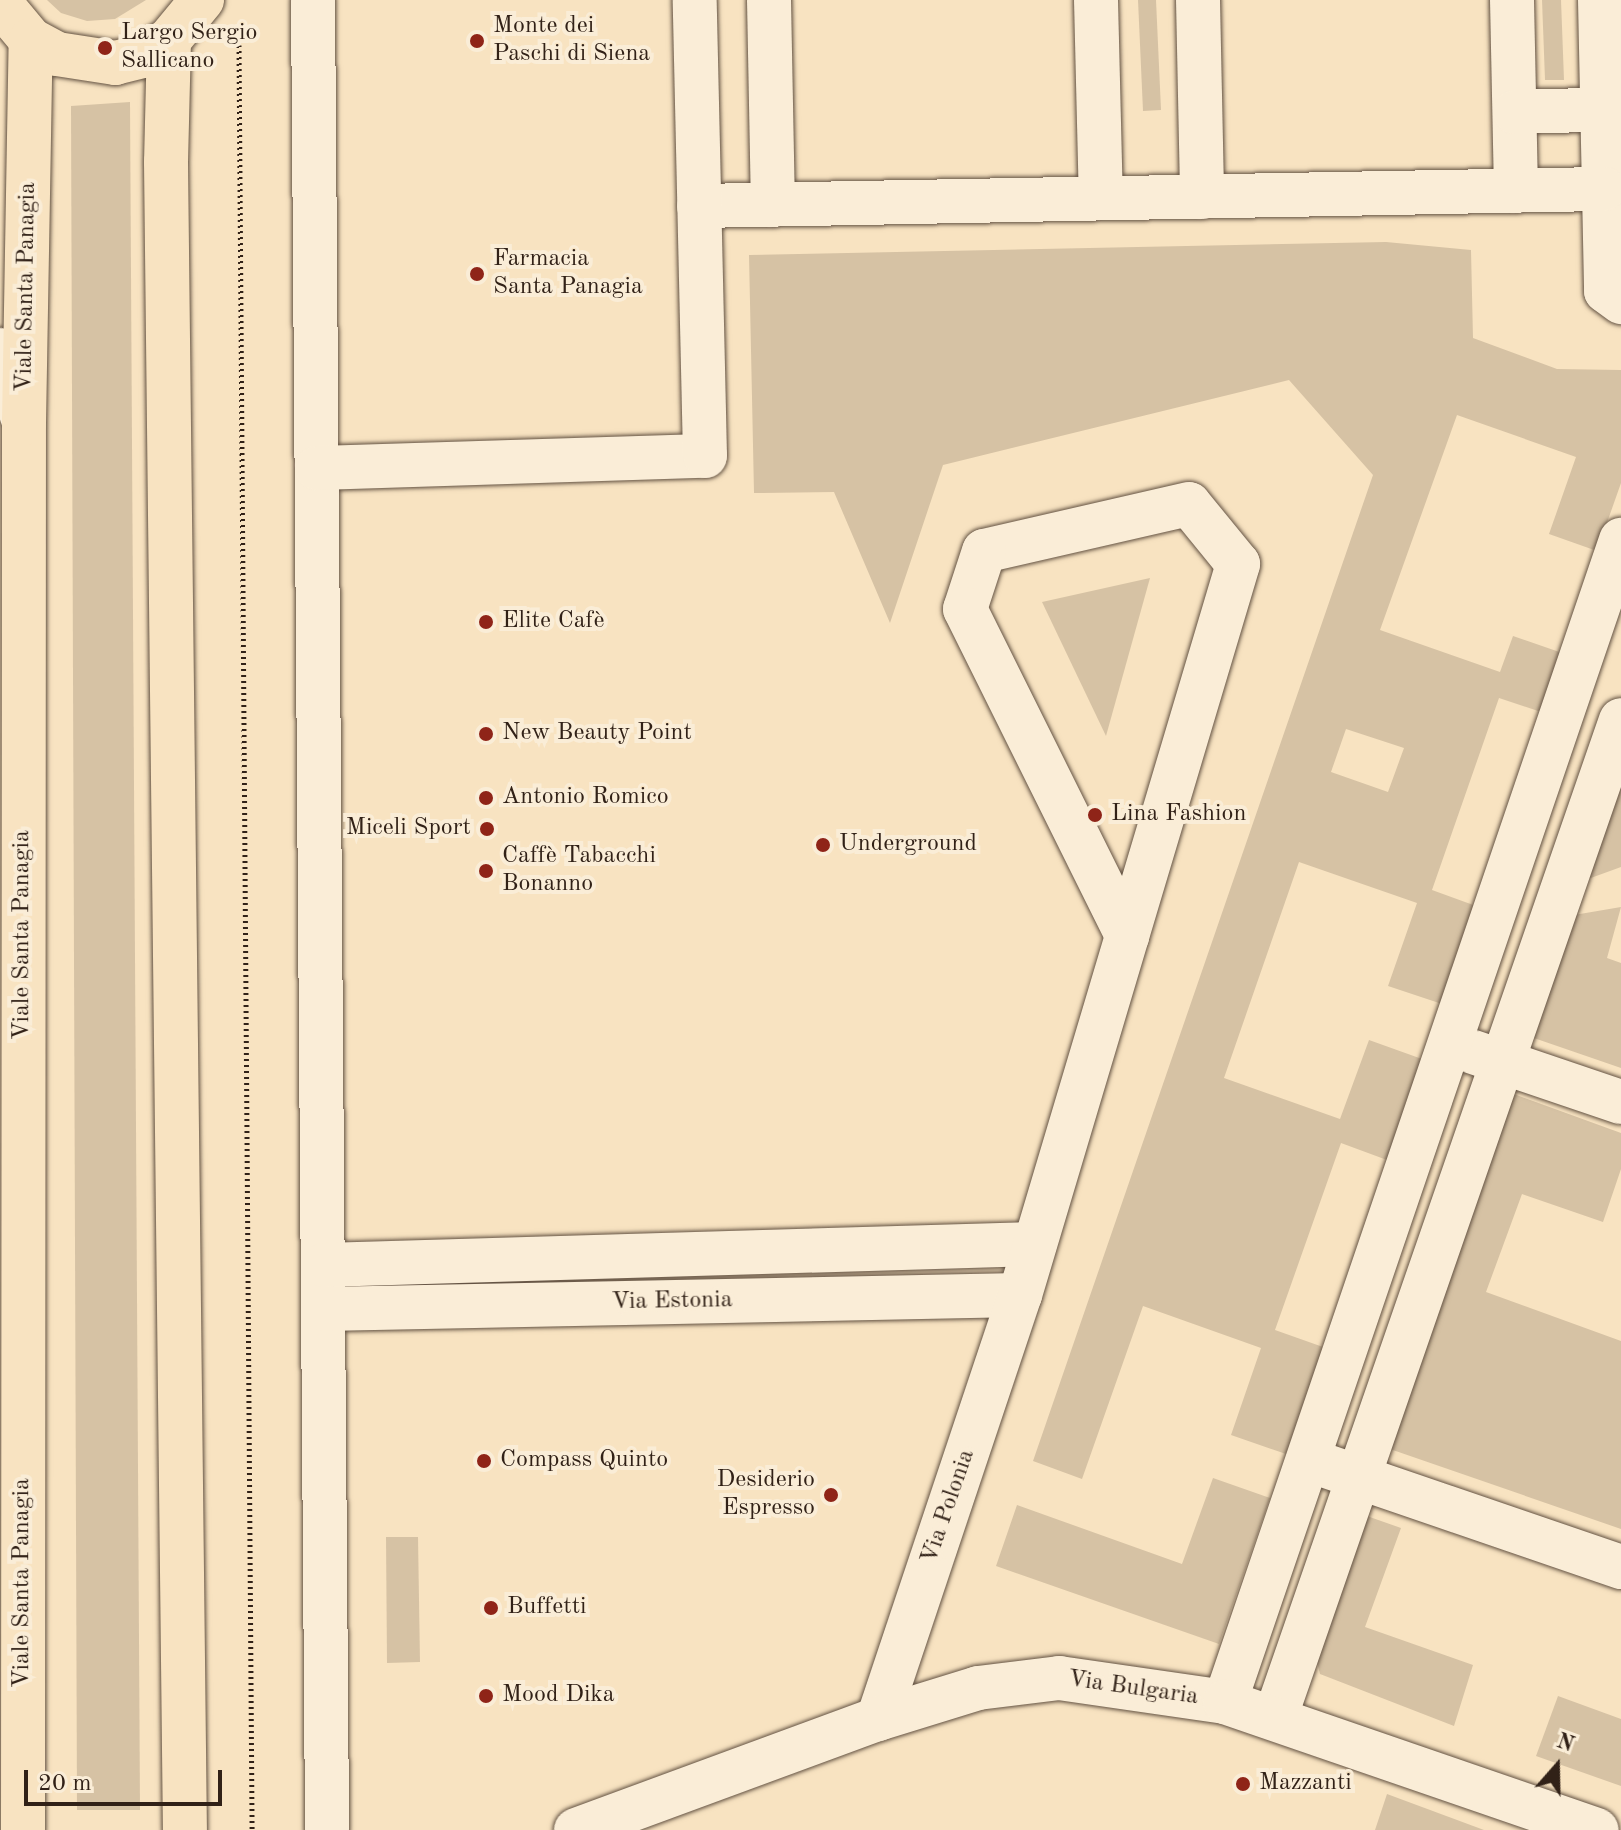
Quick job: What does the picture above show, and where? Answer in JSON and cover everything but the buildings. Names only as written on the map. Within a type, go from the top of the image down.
[{"type":"main road","points":[[0,3],[31,40],[57,54],[100,63],[144,56],[169,40],[202,0]]},
{"type":"main road","name":"Viale Santa Panagia","points":[[23,1830],[24,423],[31,40]]},
{"type":"main road","points":[[169,40],[166,162],[185,1830]]},
{"type":"street","points":[[313,0],[327,1830]]},
{"type":"street","points":[[317,468],[705,456],[695,0]]},
{"type":"street","points":[[769,0],[773,205]]},
{"type":"street","points":[[1096,0],[1101,198]]},
{"type":"street","points":[[1198,0],[1202,197]]},
{"type":"street","points":[[1512,0],[1516,191]]},
{"type":"street","points":[[1600,0],[1611,45],[1611,110],[1604,189],[1606,291],[1621,302]]},
{"type":"street","points":[[1515,112],[1611,110]]},
{"type":"street","points":[[699,206],[1604,189]]},
{"type":"street","points":[[0,350],[24,423]]},
{"type":"street","name":"Via Polonia","points":[[878,1719],[1020,1295],[1238,564],[1189,504],[984,551],[965,609],[1127,936]]},
{"type":"street","points":[[1225,1702],[1448,1043],[1607,626],[1621,540]]},
{"type":"street","points":[[1275,1718],[1621,720]]},
{"type":"street","points":[[1448,1043],[1621,1102]]},
{"type":"street","points":[[324,1265],[1035,1244]]},
{"type":"street","name":"Via Estonia","points":[[324,1309],[1020,1295]]},
{"type":"street","points":[[1308,1460],[1621,1567]]},
{"type":"street","name":"Via Bulgaria","points":[[576,1830],[878,1719],[978,1688],[1059,1678],[1225,1702],[1597,1830]]},
{"type":"path","points":[[239,37],[252,1830]]},
{"type":"shaded area","points":[[47,0],[146,0],[115,19],[87,21],[61,13]]},
{"type":"shaded area","points":[[1138,0],[1156,0],[1161,110],[1143,111]]},
{"type":"shaded area","points":[[1542,0],[1561,0],[1564,80],[1545,80]]},
{"type":"shaded area","points":[[130,102],[140,1810],[77,1810],[71,106]]},
{"type":"shaded area","points":[[1386,242],[1471,250],[1473,338],[1557,369],[1621,370],[1621,483],[1597,551],[1549,534],[1576,457],[1457,415],[1380,630],[1500,672],[1513,636],[1568,655],[1547,714],[1499,698],[1432,890],[1476,906],[1442,1004],[1388,986],[1417,903],[1299,862],[1224,1078],[1340,1119],[1369,1040],[1422,1059],[1387,1160],[1341,1143],[1275,1330],[1323,1347],[1286,1454],[1231,1435],[1261,1348],[1143,1306],[1082,1479],[1033,1461],[1373,475],[1289,380],[943,465],[890,623],[834,492],[754,493],[749,255]],"holes":[[[1346,729],[1404,748],[1388,792],[1331,772]]]},
{"type":"shaded area","points":[[1150,578],[1106,736],[1042,602]]},
{"type":"shaded area","points":[[1621,786],[1621,867],[1588,879]]},
{"type":"shaded area","points":[[1621,907],[1607,958],[1621,963],[1621,1068],[1531,1037],[1574,915]]},
{"type":"shaded area","points":[[1511,1093],[1621,1133],[1621,1169],[1603,1222],[1522,1194],[1486,1292],[1621,1341],[1621,1529],[1387,1448]]},
{"type":"shaded area","points":[[1213,1478],[1270,1498],[1219,1644],[996,1566],[1017,1505],[1182,1564]]},
{"type":"shaded area","points":[[1364,1515],[1401,1528],[1365,1627],[1473,1665],[1454,1726],[1320,1674],[1315,1654]]},
{"type":"shaded area","points":[[386,1537],[418,1537],[420,1662],[387,1663]]},
{"type":"shaded area","points":[[1558,1696],[1621,1719],[1621,1786],[1536,1756]]},
{"type":"shaded area","points":[[1387,1794],[1484,1830],[1375,1830]]},
{"type":"place","name":"Monte dei Paschi di Siena","points":[[477,41]]},
{"type":"place","name":"Largo Sergio Sallicano","points":[[105,48]]},
{"type":"place","name":"Farmacia Santa Panagia","points":[[477,274]]},
{"type":"place","name":"Elite Cafè","points":[[486,622]]},
{"type":"place","name":"New Beauty Point","points":[[486,734]]},
{"type":"place","name":"Antonio Romico","points":[[486,798]]},
{"type":"place","name":"Lina Fashion","points":[[1095,815]]},
{"type":"place","name":"Miceli Sport","points":[[487,829]]},
{"type":"place","name":"Underground","points":[[823,845]]},
{"type":"place","name":"Caffè Tabacchi Bonanno","points":[[486,871]]},
{"type":"place","name":"Compass Quinto","points":[[484,1461]]},
{"type":"place","name":"Desiderio Espresso","points":[[831,1495]]},
{"type":"place","name":"Buffetti","points":[[491,1608]]},
{"type":"place","name":"Mood Dika","points":[[486,1696]]},
{"type":"place","name":"Mazzanti","points":[[1243,1784]]}]
